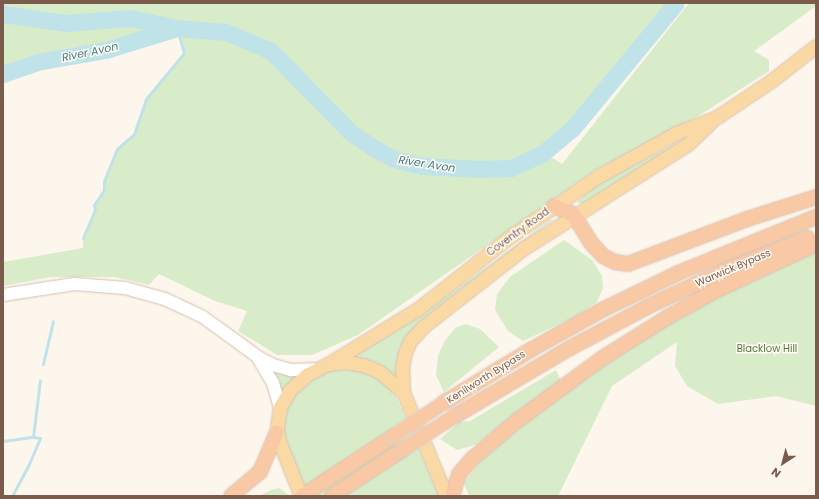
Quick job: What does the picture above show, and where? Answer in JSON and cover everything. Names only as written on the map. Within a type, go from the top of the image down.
[{"type":"highway","points":[[554,206],[573,214],[591,242],[603,256],[615,262],[628,264],[747,219],[816,198]]},
{"type":"highway","name":"Warwick Bypass","points":[[678,273],[816,217]]},
{"type":"highway","name":"Warwick Bypass","points":[[651,305],[722,272],[816,234]]},
{"type":"highway","points":[[452,496],[459,474],[473,458],[523,416],[601,359],[711,294],[816,244]]},
{"type":"highway","name":"Kenilworth Bypass","points":[[302,496],[445,402],[538,346],[604,309],[678,273]]},
{"type":"highway","name":"Kenilworth Bypass","points":[[335,494],[455,416],[558,355],[651,305]]},
{"type":"highway","points":[[232,496],[260,472],[268,459],[277,432]]},
{"type":"main road","name":"Coventry Road","points":[[328,364],[419,308],[508,238],[597,177],[648,148],[716,117],[771,81],[816,46]]},
{"type":"main road","name":"Coventry Road","points":[[403,392],[403,359],[410,342],[419,330],[492,270],[573,214],[688,144],[716,117]]},
{"type":"main road","points":[[3,295],[74,284],[125,288],[165,299],[203,317],[258,357],[291,370],[315,369]]},
{"type":"main road","points":[[258,357],[273,383],[280,407],[277,432],[284,456],[302,496]]},
{"type":"main road","points":[[280,407],[296,383],[315,369],[328,364],[345,362],[369,367],[387,376],[403,392],[446,496]]},
{"type":"green space","points":[[3,3],[676,3],[572,129],[543,152],[562,164],[689,3],[816,3],[816,6],[754,51],[769,60],[769,71],[700,115],[592,172],[358,335],[312,355],[277,355],[238,331],[247,311],[215,301],[159,274],[149,285],[115,277],[51,277],[3,286],[3,262],[83,248],[83,238],[95,210],[94,205],[104,190],[104,181],[117,149],[134,134],[146,99],[184,53],[177,28],[106,50],[37,62],[3,74]]},
{"type":"green space","points":[[689,137],[581,204],[577,202],[589,190],[620,172]]},
{"type":"green space","points":[[550,220],[553,220],[494,263],[433,312],[397,377],[379,365],[350,357],[432,307]]},
{"type":"green space","points":[[564,240],[592,260],[602,276],[603,288],[597,302],[577,316],[523,341],[508,331],[495,310],[497,294],[510,277]]},
{"type":"green space","name":"Blacklow Hill","points":[[816,251],[816,406],[776,396],[718,404],[687,386],[675,366],[677,342],[612,386],[558,496],[469,496],[464,483],[481,460],[541,410],[596,370],[670,323],[757,277]]},
{"type":"green space","points":[[466,324],[480,329],[499,347],[444,392],[436,375],[438,356],[444,342],[455,328]]},
{"type":"green space","points":[[344,368],[373,374],[394,392],[439,496],[305,496],[283,434],[287,408],[298,390],[310,379],[327,371]]},
{"type":"green space","points":[[556,370],[561,381],[475,445],[457,450],[440,439],[459,422],[470,421]]},
{"type":"green space","points":[[272,371],[297,375],[282,394]]},
{"type":"green space","points":[[279,488],[290,496],[259,496],[271,490]]},
{"type":"waterway","name":"River Avon","points":[[3,14],[67,23],[130,18],[177,28],[226,32],[271,51],[350,132],[372,147],[394,159],[422,166],[480,169],[511,168],[543,153],[572,129],[676,3]]},
{"type":"waterway","points":[[83,238],[95,210],[94,205],[104,190],[104,181],[117,149],[134,134],[146,99],[184,53],[177,28]]},
{"type":"waterway","name":"River Avon","points":[[3,74],[37,62],[106,50],[177,28]]},
{"type":"waterway","points":[[43,364],[53,321]]},
{"type":"waterway","points":[[12,496],[29,464],[40,438],[33,437],[40,380]]},
{"type":"waterway","points":[[3,441],[33,437]]}]
